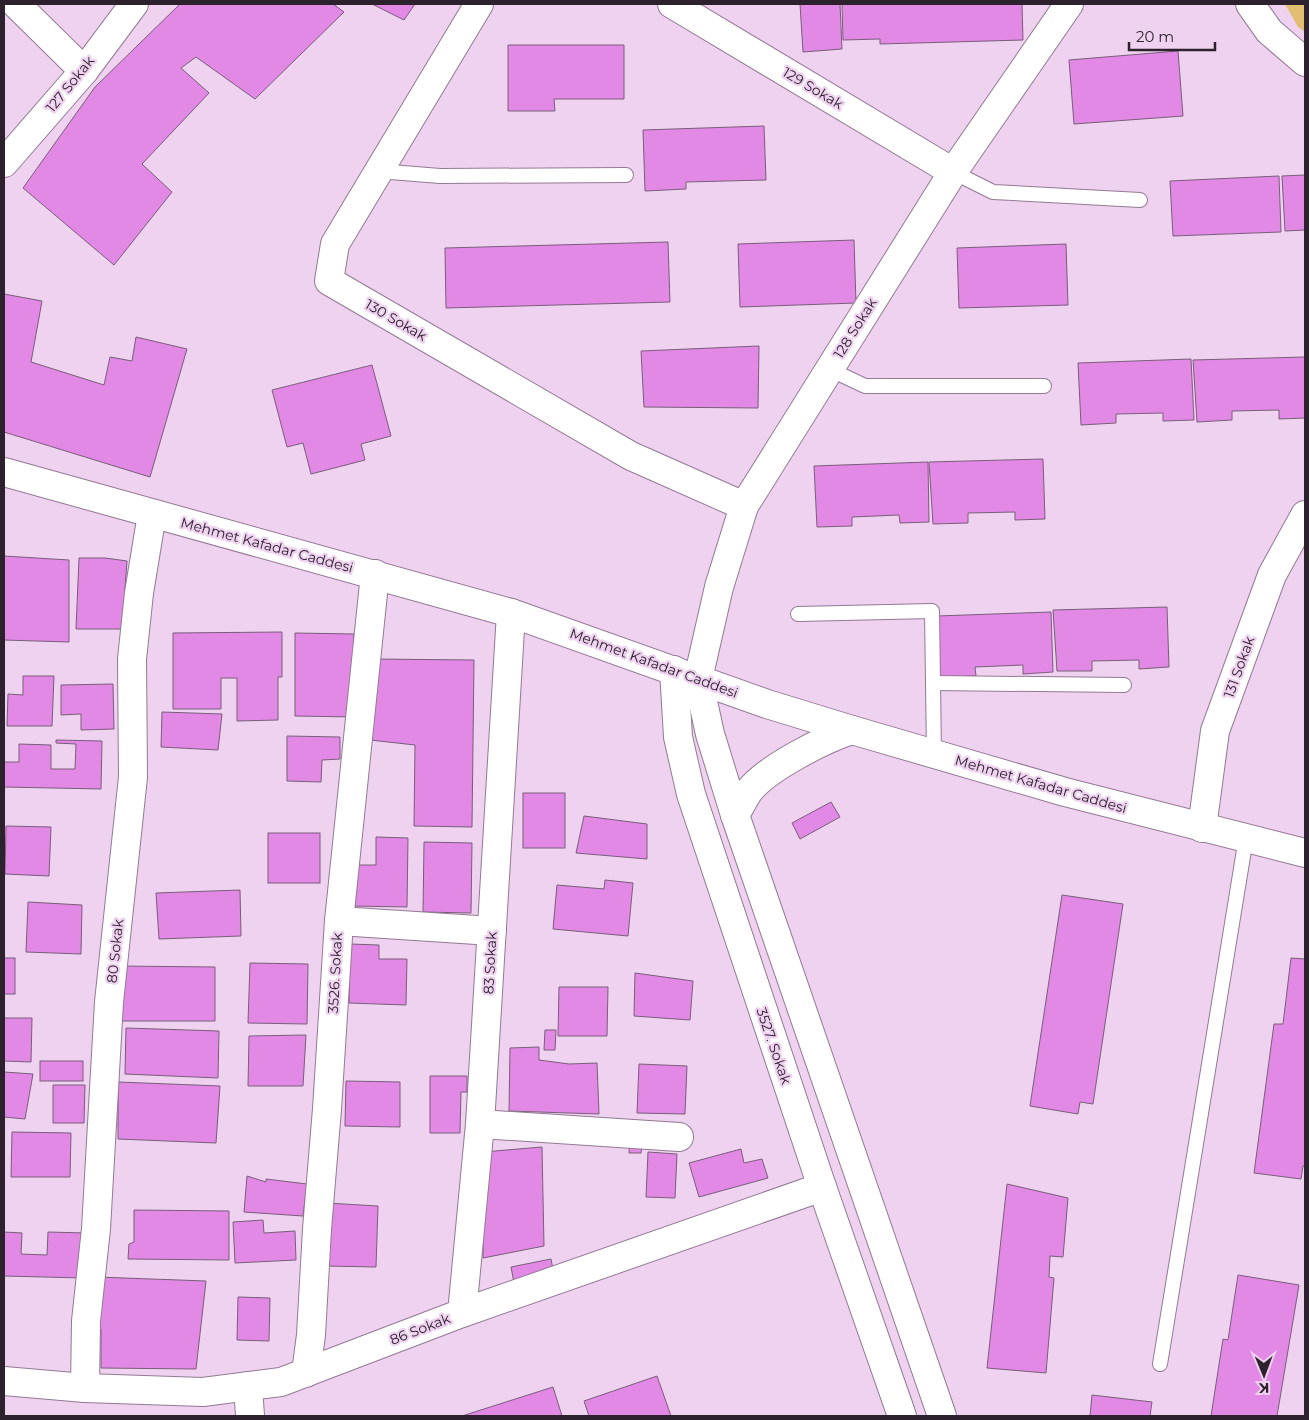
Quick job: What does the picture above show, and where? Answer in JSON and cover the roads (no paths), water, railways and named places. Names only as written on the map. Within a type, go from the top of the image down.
[{"type":"street","points":[[16,4],[84,71]]},
{"type":"street","name":"127 Sokak","points":[[4,162],[84,71],[134,4]]},
{"type":"street","name":"130 Sokak","points":[[478,4],[335,244],[329,281],[630,456],[744,506]]},
{"type":"street","name":"129 Sokak","points":[[672,4],[953,172]]},
{"type":"street","name":"128 Sokak","points":[[686,674],[719,587],[744,506],[953,172],[1069,4]]},
{"type":"street","points":[[1250,4],[1269,31],[1305,62]]},
{"type":"street","name":"Mehmet Kafadar Caddesi","points":[[4,472],[511,613],[852,730],[1065,792],[1305,853]]},
{"type":"street","name":"80 Sokak","points":[[85,1388],[86,1321],[96,1229],[109,1002],[133,778],[132,659],[139,593],[152,514]]},
{"type":"street","name":"131 Sokak","points":[[1202,828],[1215,731],[1272,575],[1305,516]]},
{"type":"street","name":"3526. Sokak","points":[[306,1372],[311,1335],[317,1229],[328,1110],[338,921],[375,574]]},
{"type":"street","name":"83 Sokak","points":[[462,1313],[480,1124],[511,613]]},
{"type":"street","points":[[686,674],[710,734],[735,815],[942,1416]]},
{"type":"street","name":"3527. Sokak","points":[[686,674],[678,737],[692,794],[718,880],[902,1416]]},
{"type":"street","points":[[735,815],[750,790],[771,773],[803,751],[831,737],[852,730]]},
{"type":"street","points":[[338,921],[492,930]]},
{"type":"street","points":[[480,1124],[679,1137]]},
{"type":"street","name":"86 Sokak","points":[[4,1381],[85,1388],[202,1392],[281,1382],[462,1313],[859,1174]]},
{"type":"street","points":[[248,1386],[250,1416]]},
{"type":"lane","points":[[378,171],[440,176],[626,175]]},
{"type":"lane","points":[[953,172],[994,192],[1140,200]]},
{"type":"lane","points":[[829,369],[865,386],[1044,386]]},
{"type":"lane","points":[[798,614],[932,611],[934,754]]},
{"type":"lane","points":[[933,683],[1124,685]]},
{"type":"lane","points":[[1160,1364],[1246,838]]}]
